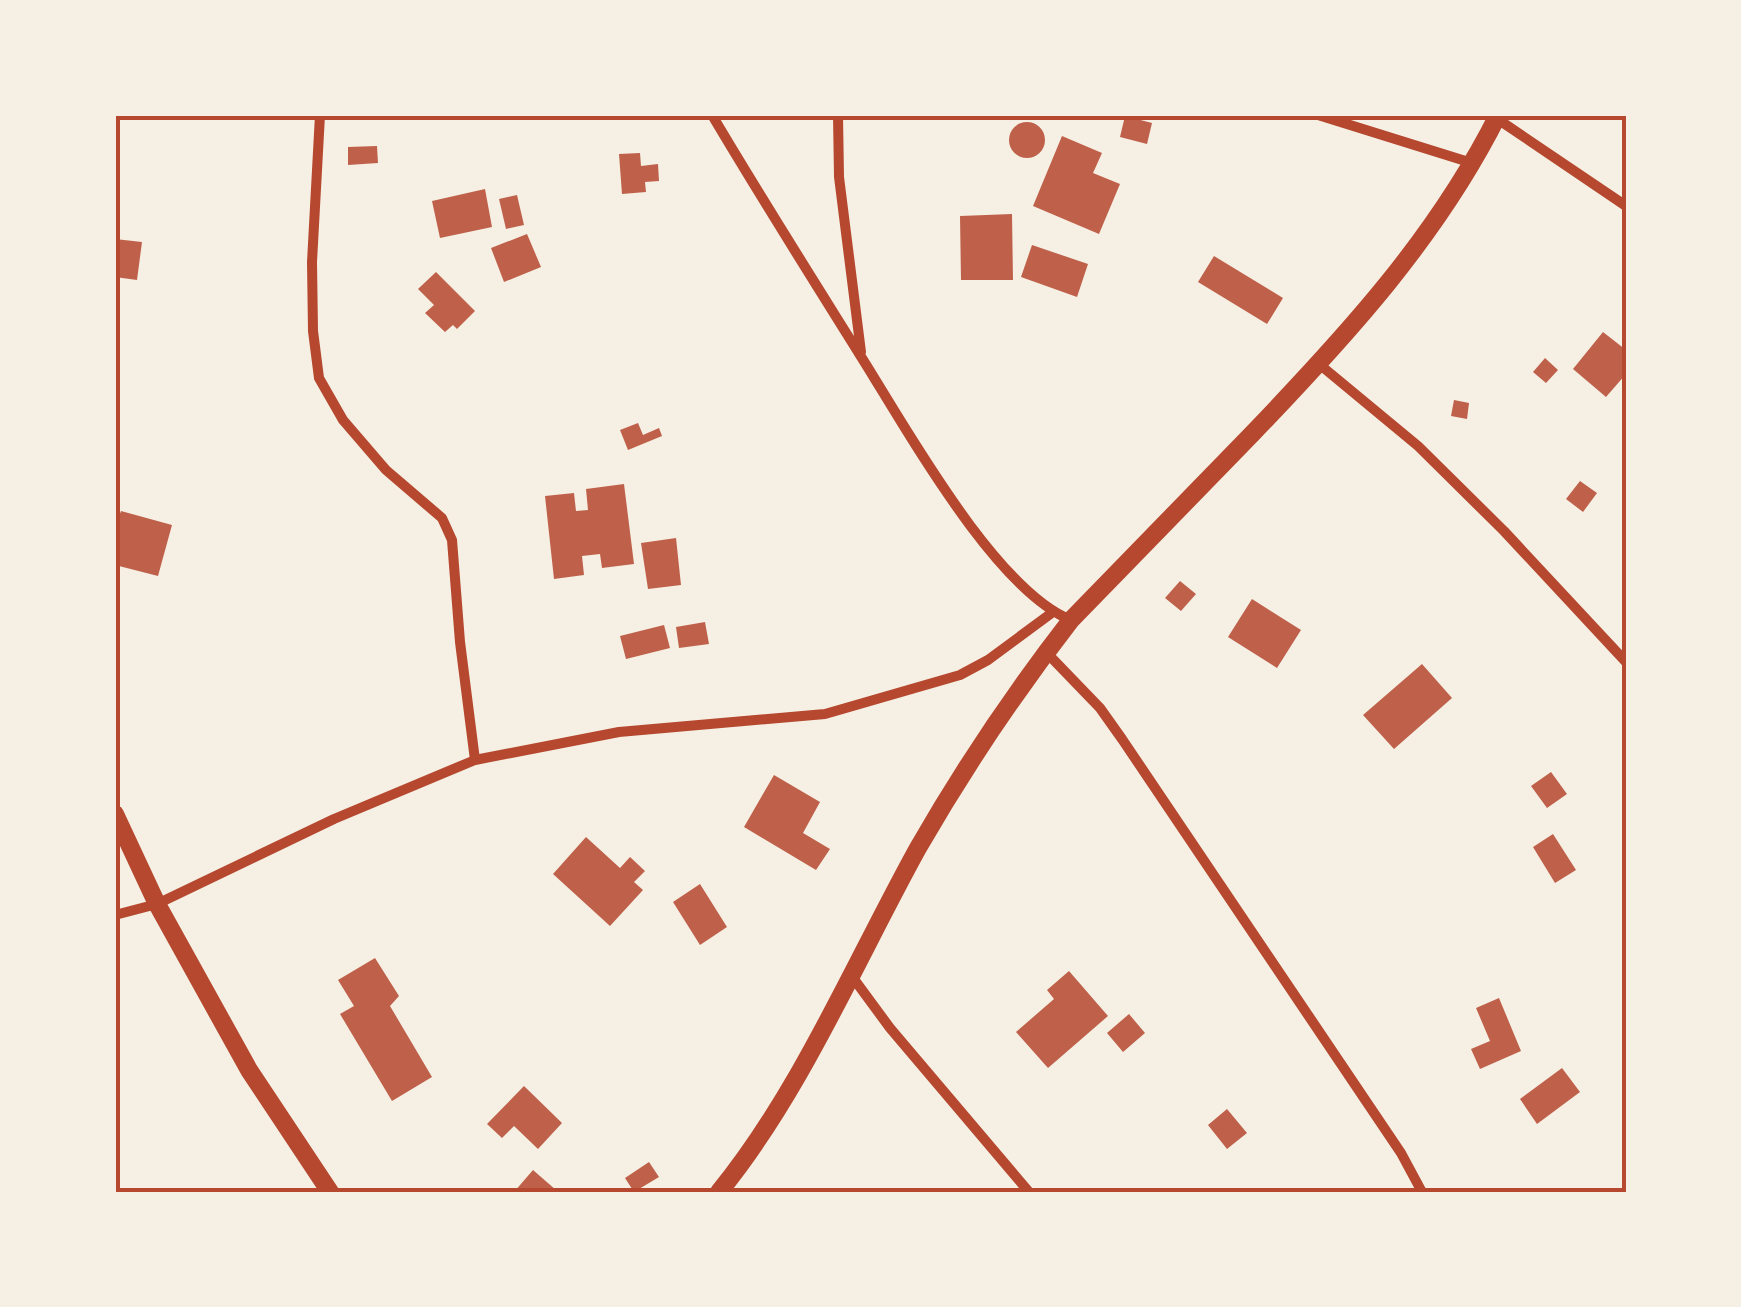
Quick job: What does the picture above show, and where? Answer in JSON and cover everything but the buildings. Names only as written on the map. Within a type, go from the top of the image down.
[{"type":"street","points":[[320,115],[312,262],[313,331],[319,378],[343,420],[386,470],[442,518],[452,540],[475,760]]},
{"type":"street","points":[[712,115],[917,449],[982,540],[1052,612],[1072,620]]},
{"type":"street","points":[[838,115],[839,177],[862,358]]},
{"type":"street","points":[[1318,115],[1473,163]]},
{"type":"street","points":[[719,1192],[777,1111],[919,848],[973,757],[1046,652],[1072,620],[1319,364],[1432,228],[1497,117],[1626,206]]},
{"type":"street","points":[[1319,364],[1418,446],[1626,662]]},
{"type":"street","points":[[115,915],[158,904],[334,819],[475,760],[619,732],[824,714],[960,675],[988,660],[1052,612]]},
{"type":"street","points":[[1046,652],[1100,708],[1122,739],[1401,1153],[1422,1192]]},
{"type":"street","points":[[115,814],[158,904],[249,1070],[330,1192]]},
{"type":"street","points":[[852,975],[902,1042],[1029,1192]]}]
